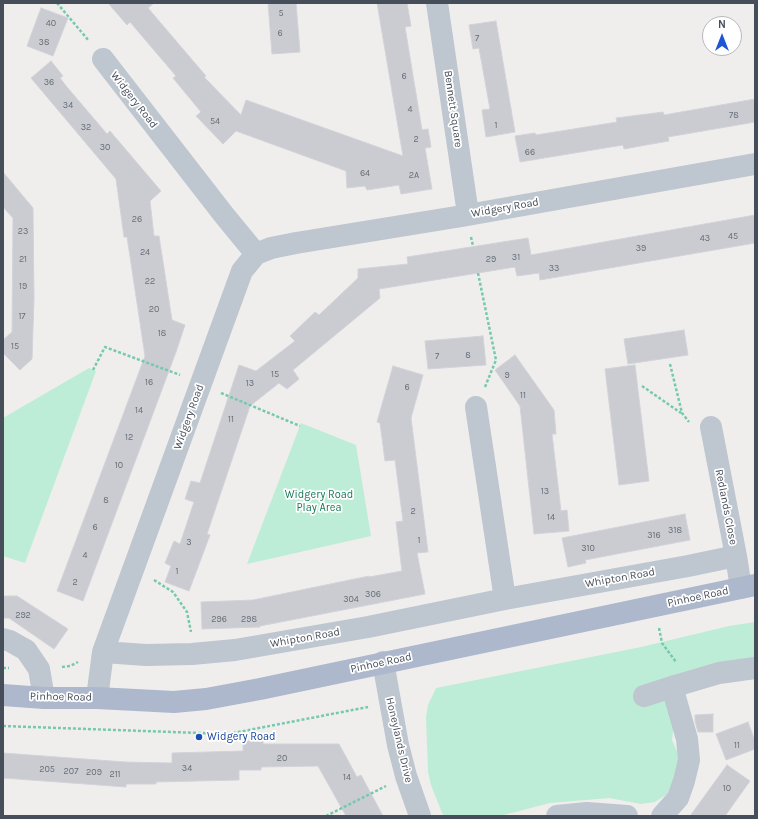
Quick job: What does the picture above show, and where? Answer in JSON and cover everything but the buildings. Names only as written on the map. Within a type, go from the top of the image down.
[{"type":"main road","name":"Pinhoe Road","points":[[3,695],[44,698],[97,698],[174,702],[206,699],[748,587]]},
{"type":"street","name":"Bennett Square","points":[[437,3],[468,214]]},
{"type":"street","name":"Widgery Road","points":[[102,59],[256,254]]},
{"type":"street","name":"Widgery Road","points":[[97,698],[102,652],[242,271],[256,254],[271,248],[296,243],[755,164]]},
{"type":"street","points":[[476,407],[505,600]]},
{"type":"street","name":"Redlands Close","points":[[711,427],[736,556],[748,587]]},
{"type":"street","name":"Whipton Road","points":[[102,652],[146,655],[192,654],[235,650],[368,627],[736,556]]},
{"type":"street","points":[[3,639],[10,641],[26,650],[39,669],[44,698]]},
{"type":"street","name":"Honeylands Drive","points":[[384,662],[398,745],[406,776],[420,816]]},
{"type":"street","points":[[644,696],[718,673],[755,668]]},
{"type":"street","points":[[662,816],[678,798],[689,760],[687,739],[675,697],[675,686]]},
{"type":"street","points":[[557,816],[586,813],[627,816]]},
{"type":"path","points":[[57,3],[102,59]]},
{"type":"path","points":[[476,407],[496,360],[478,273]]},
{"type":"path","points":[[93,370],[105,347],[202,383],[223,395],[300,426]]},
{"type":"path","points":[[670,364],[682,413]]},
{"type":"path","points":[[642,386],[682,413],[690,423],[711,427]]},
{"type":"path","points":[[132,572],[154,580],[173,592],[187,612],[191,634],[192,654]]},
{"type":"path","points":[[654,606],[662,643],[678,664],[675,686]]},
{"type":"path","points":[[326,816],[406,776]]},
{"type":"green space","points":[[89,368],[96,371],[25,563],[3,556],[3,418]]},
{"type":"green space","name":"Widgery Road Play Area","points":[[301,423],[356,445],[371,536],[247,564]]},
{"type":"green space","points":[[755,622],[755,661],[690,670],[675,715],[672,740],[677,751],[680,766],[674,783],[667,794],[655,802],[641,804],[609,798],[550,803],[500,816],[444,816],[442,813],[431,785],[428,772],[426,717],[428,705],[436,688],[641,647],[729,626]]},
{"type":"place","name":"Widgery Road","points":[[199,737]]}]
